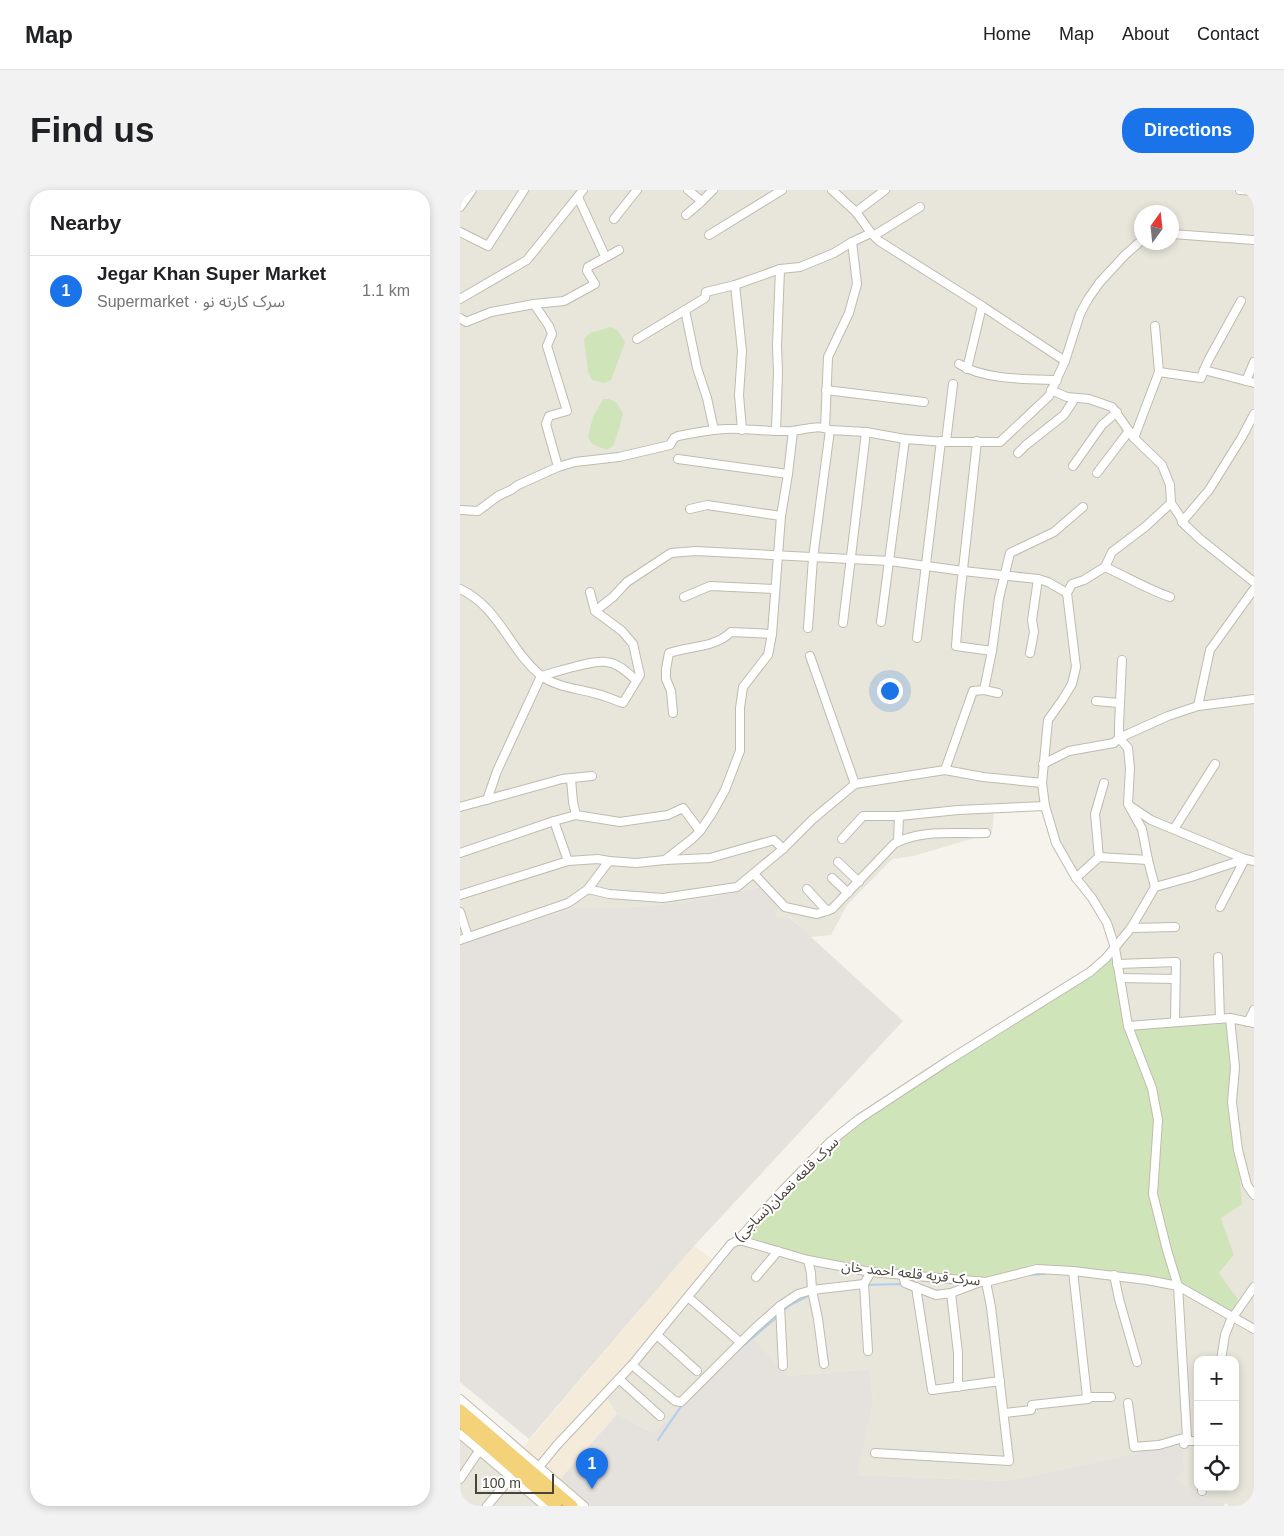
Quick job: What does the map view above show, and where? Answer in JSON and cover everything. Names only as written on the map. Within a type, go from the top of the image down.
[{"type":"highway","points":[[460,1410],[536,1470],[548,1503]]},
{"type":"highway","points":[[460,1421],[514,1474],[548,1503],[572,1506]]},
{"type":"street","points":[[460,207],[472,190]]},
{"type":"street","points":[[460,232],[488,246],[524,190]]},
{"type":"street","points":[[460,300],[527,260],[583,190]]},
{"type":"street","points":[[614,219],[636,190]]},
{"type":"street","points":[[688,190],[699,199]]},
{"type":"street","points":[[686,216],[713,190]]},
{"type":"street","points":[[709,235],[782,190]]},
{"type":"street","points":[[832,190],[856,212],[879,241],[1065,361]]},
{"type":"street","points":[[856,212],[885,190]]},
{"type":"street","points":[[1240,190],[1254,191]]},
{"type":"street","points":[[578,197],[605,256]]},
{"type":"street","points":[[637,339],[705,298],[706,292],[735,285],[780,269],[800,267],[873,234],[920,207]]},
{"type":"street","points":[[1179,235],[1254,240]]},
{"type":"street","points":[[808,628],[813,558],[827,429],[826,390],[828,357],[849,313],[858,284],[852,242]]},
{"type":"street","points":[[460,510],[478,511],[518,484],[558,466],[619,457],[670,445],[674,438],[678,436],[714,430],[793,431],[805,428],[866,432],[905,439],[943,442],[1000,442],[1049,396],[1065,361],[1080,314],[1088,299],[1100,282],[1134,247]]},
{"type":"street","points":[[460,318],[466,322],[491,312],[534,304],[564,301],[593,286],[594,282],[587,269],[591,264],[619,250]]},
{"type":"street","points":[[776,431],[778,372],[776,346],[780,269]]},
{"type":"street","points":[[735,285],[741,330],[742,351],[739,396],[742,430]]},
{"type":"street","points":[[1159,372],[1201,378],[1209,359],[1242,301]]},
{"type":"street","points":[[534,304],[549,326],[552,334],[548,346],[567,411],[549,416],[546,424],[558,466]]},
{"type":"street","points":[[967,369],[982,306]]},
{"type":"street","points":[[685,310],[697,368],[707,398],[714,430]]},
{"type":"street","points":[[1097,473],[1131,434],[1159,372],[1155,326]]},
{"type":"street","points":[[1246,381],[1254,362]]},
{"type":"street","points":[[959,364],[967,369],[1016,379],[1056,380]]},
{"type":"street","points":[[1204,370],[1254,383]]},
{"type":"street","points":[[917,638],[943,442],[953,384]]},
{"type":"street","points":[[826,390],[924,402]]},
{"type":"street","points":[[1052,390],[1067,397],[1089,399],[1112,407],[1131,434],[1162,465],[1170,485],[1171,503],[1182,522],[1200,539],[1254,582]]},
{"type":"street","points":[[1018,453],[1026,444],[1064,415],[1075,398]]},
{"type":"street","points":[[1073,466],[1102,425],[1117,412]]},
{"type":"street","points":[[1182,522],[1209,490],[1254,414]]},
{"type":"street","points":[[665,860],[700,831],[725,790],[740,751],[740,708],[743,687],[768,654],[772,634],[780,516],[788,474],[793,431]]},
{"type":"street","points":[[843,623],[866,432]]},
{"type":"street","points":[[881,622],[905,439]]},
{"type":"street","points":[[977,441],[956,646],[992,651]]},
{"type":"street","points":[[678,459],[788,474]]},
{"type":"street","points":[[1171,503],[1112,552],[1105,567],[1084,580],[1072,584],[1066,593],[1076,667],[1072,684],[1064,699],[1048,720],[1042,783],[1045,806],[1056,843],[1076,878],[1092,898],[1107,923],[1115,948],[1128,1026],[1152,1088],[1158,1120],[1153,1194],[1178,1286],[1185,1441]]},
{"type":"street","points":[[690,509],[706,506],[780,516]]},
{"type":"street","points":[[984,690],[992,651],[999,598],[1010,553],[1054,532],[1083,507]]},
{"type":"street","points":[[595,611],[613,598],[634,576],[671,552],[696,551],[890,561],[1038,579],[1048,582],[1066,593]]},
{"type":"street","points":[[1105,567],[1134,580],[1145,588],[1170,597]]},
{"type":"street","points":[[1030,653],[1034,632],[1032,620],[1038,579]]},
{"type":"street","points":[[684,597],[710,586],[774,589]]},
{"type":"street","points":[[460,589],[467,592],[487,608],[512,640],[522,657],[541,676],[569,689],[597,694],[623,703],[640,674],[633,644],[622,631],[595,611],[590,592]]},
{"type":"street","points":[[1198,706],[1210,650],[1254,589]]},
{"type":"street","points":[[673,713],[671,691],[666,679],[669,653],[715,643],[724,639],[731,632],[772,634]]},
{"type":"street","points":[[810,656],[855,784]]},
{"type":"street","points":[[1122,660],[1119,738],[1128,748],[1130,768],[1128,804],[1142,829],[1155,887]]},
{"type":"street","points":[[487,800],[497,771],[541,676],[568,668],[607,662],[623,668],[636,680]]},
{"type":"street","points":[[944,770],[973,691],[984,690],[998,693]]},
{"type":"street","points":[[1043,764],[1069,751],[1114,743],[1119,738],[1168,716],[1198,706],[1254,699]]},
{"type":"street","points":[[1096,701],[1119,703]]},
{"type":"street","points":[[1174,829],[1215,764]]},
{"type":"street","points":[[588,889],[608,894],[663,898],[736,887],[783,849],[813,819],[855,784],[944,770],[983,777],[1042,783]]},
{"type":"street","points":[[460,807],[562,779],[592,776]]},
{"type":"street","points":[[571,779],[576,815]]},
{"type":"street","points":[[1099,857],[1095,814],[1104,783]]},
{"type":"street","points":[[1128,804],[1151,820],[1254,861]]},
{"type":"street","points":[[842,840],[863,816],[899,816],[950,810],[1045,806]]},
{"type":"street","points":[[460,853],[576,815],[620,822],[668,815],[683,808],[700,831]]},
{"type":"street","points":[[898,841],[899,816]]},
{"type":"street","points":[[1142,829],[1151,820]]},
{"type":"street","points":[[554,821],[568,861]]},
{"type":"street","points":[[754,874],[785,907],[817,914],[832,909],[898,841],[927,833],[986,833]]},
{"type":"street","points":[[460,895],[568,861],[598,859],[636,863],[710,858],[774,840],[783,849]]},
{"type":"street","points":[[1076,878],[1099,857],[1148,860]]},
{"type":"street","points":[[1115,948],[1131,928],[1155,887],[1192,877],[1245,858]]},
{"type":"street","points":[[1220,907],[1245,858]]},
{"type":"street","points":[[460,940],[568,903],[588,889],[609,861]]},
{"type":"street","points":[[838,862],[859,882]]},
{"type":"street","points":[[832,878],[848,893]]},
{"type":"street","points":[[807,890],[827,911]]},
{"type":"street","points":[[460,912],[468,937]]},
{"type":"street","points":[[1131,928],[1175,927]]},
{"type":"street","name":"سرک قلعه نعمان(نساجی)","points":[[536,1470],[632,1365],[731,1244],[737,1241],[830,1142],[859,1119],[949,1060],[1090,972],[1115,948]]},
{"type":"street","points":[[1218,957],[1220,1019]]},
{"type":"street","points":[[1117,964],[1176,962],[1175,1022]]},
{"type":"street","points":[[1120,978],[1175,979]]},
{"type":"street","points":[[1128,1026],[1230,1018],[1251,1022],[1254,1010]]},
{"type":"street","points":[[1230,1018],[1235,1067],[1232,1102],[1238,1150],[1247,1185],[1254,1195]]},
{"type":"street","name":"سرک قریه قلعه احمد خان","points":[[737,1241],[743,1241],[808,1260],[871,1272],[984,1282],[1037,1269],[1073,1270],[1178,1286],[1254,1330]]},
{"type":"street","points":[[756,1277],[778,1251]]},
{"type":"street","points":[[808,1260],[824,1364]]},
{"type":"street","points":[[1073,1270],[1087,1398]]},
{"type":"street","points":[[868,1351],[864,1284],[871,1272]]},
{"type":"street","points":[[876,1453],[1009,1461],[1005,1413],[991,1307],[984,1282],[951,1294],[936,1295],[905,1283],[903,1275]]},
{"type":"street","points":[[1114,1275],[1137,1362]]},
{"type":"street","points":[[632,1365],[675,1401],[681,1402],[740,1342],[780,1306],[798,1294],[812,1290],[864,1284]]},
{"type":"street","points":[[916,1287],[932,1390],[1000,1382]]},
{"type":"street","points":[[1222,1356],[1225,1335],[1232,1317],[1254,1287]]},
{"type":"street","points":[[951,1294],[958,1353],[958,1387]]},
{"type":"street","points":[[688,1297],[740,1342]]},
{"type":"street","points":[[780,1306],[783,1366]]},
{"type":"street","points":[[656,1335],[697,1371]]},
{"type":"street","points":[[618,1379],[660,1416]]},
{"type":"street","points":[[1005,1413],[1031,1410],[1032,1405],[1111,1397]]},
{"type":"street","points":[[460,1399],[536,1470],[584,1506]]},
{"type":"street","points":[[1128,1403],[1134,1447],[1194,1441]]},
{"type":"street","points":[[460,1434],[479,1451],[514,1474],[487,1506]]},
{"type":"street","points":[[460,1479],[479,1451]]},
{"type":"shaded area","points":[[460,190],[1254,190],[1254,1506],[1229,1506],[1226,1503],[1201,1498],[1176,1478],[1180,1440],[1119,1457],[1006,1481],[856,1475],[873,1402],[870,1369],[788,1376],[753,1338],[653,1433],[617,1414],[604,1394],[737,1241],[1016,1274],[1073,1271],[1238,1299],[1219,1273],[1234,1255],[1221,1218],[1128,1026],[1107,923],[1056,843],[1046,809],[994,811],[992,833],[913,856],[892,859],[847,905],[831,935],[810,937],[789,916],[787,919],[775,916],[759,887],[686,902],[623,908],[575,908],[460,941]]},
{"type":"shaded area","points":[[760,887],[777,905],[775,916],[787,919],[788,916],[903,1021],[694,1246],[529,1439],[460,1382],[460,941],[575,908],[623,908],[686,902]]},
{"type":"shaded area","points":[[694,1246],[716,1262],[604,1394],[617,1414],[557,1483],[520,1451]]},
{"type":"shaded area","points":[[753,1338],[788,1376],[870,1369],[873,1402],[857,1475],[1006,1481],[1119,1457],[1180,1440],[1184,1471],[1176,1478],[1201,1498],[1226,1503],[1223,1506],[584,1506],[557,1483],[617,1414],[653,1433]]},
{"type":"shaded area","points":[[460,1414],[559,1506],[460,1506]]},
{"type":"green space","points":[[611,327],[618,331],[625,342],[611,380],[604,383],[592,380],[588,372],[584,339],[590,333]]},
{"type":"green space","points":[[603,399],[609,399],[617,403],[623,414],[613,446],[607,450],[592,444],[588,437],[593,417]]},
{"type":"green space","points":[[1115,948],[1128,1026],[1226,1024],[1242,1204],[1221,1218],[1234,1255],[1219,1273],[1238,1299],[1232,1317],[1178,1286],[1037,1269],[986,1282],[871,1272],[743,1241],[757,1217],[830,1142],[1090,972]]},
{"type":"waterway","points":[[1028,1275],[1045,1274]]},
{"type":"waterway","points":[[866,1285],[899,1284],[904,1286]]},
{"type":"waterway","points":[[782,1312],[790,1305],[810,1295]]},
{"type":"waterway","points":[[735,1353],[777,1317]]},
{"type":"waterway","points":[[705,1383],[713,1376]]},
{"type":"waterway","points":[[658,1440],[682,1405]]},
{"type":"place","name":"Jegar Khan Super Market","points":[[592,1489]]}]
